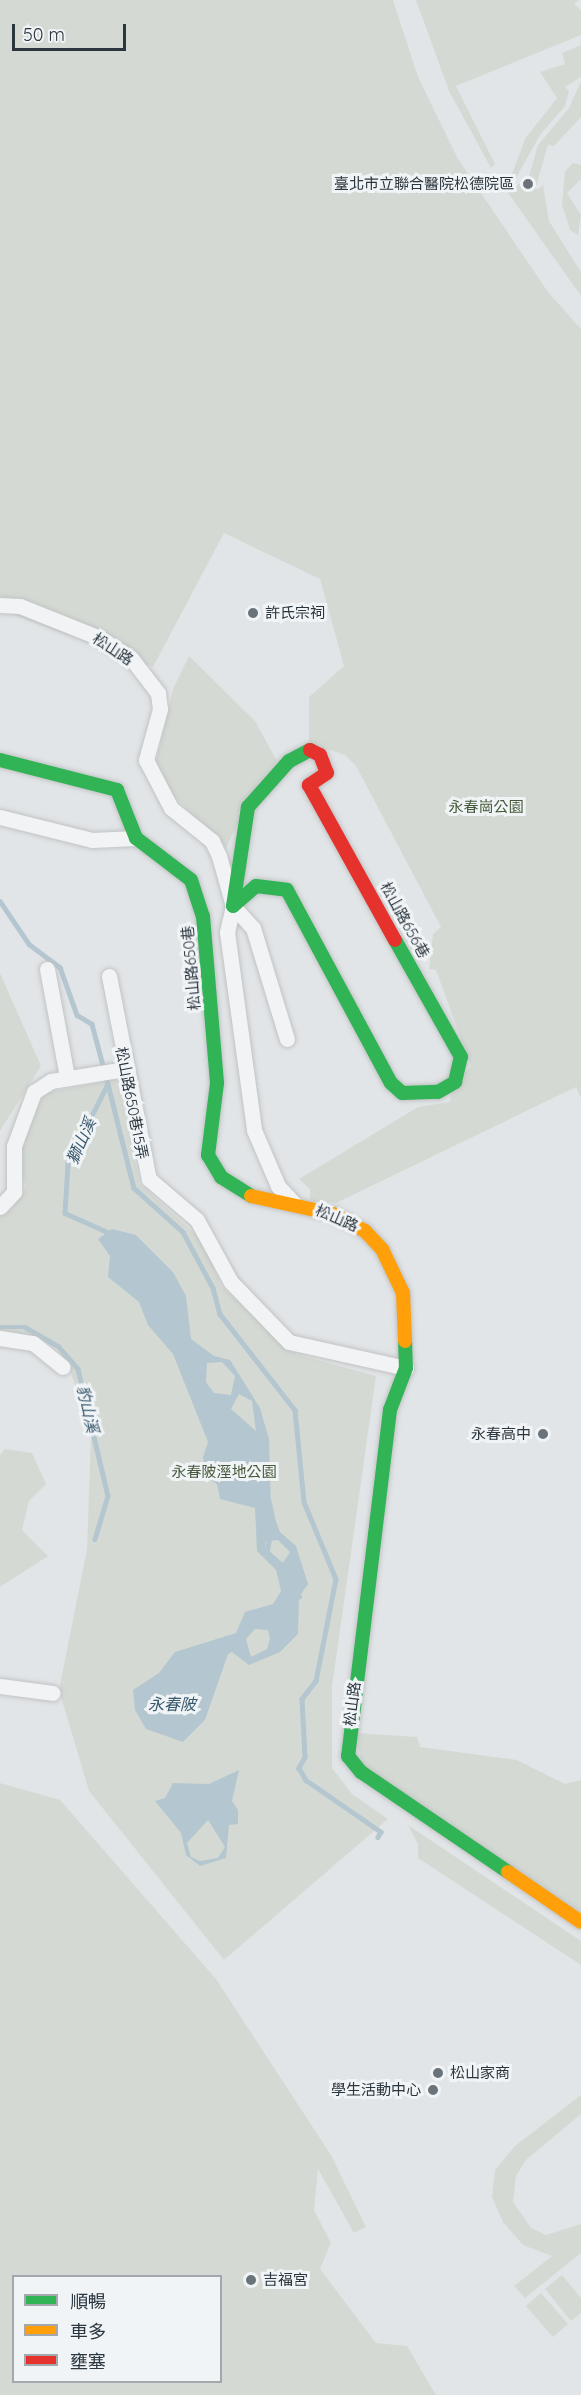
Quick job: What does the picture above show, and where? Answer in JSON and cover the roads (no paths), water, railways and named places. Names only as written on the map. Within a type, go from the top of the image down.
[{"type":"street","name":"松山路","points":[[0,605],[20,606],[100,638],[145,674],[160,709],[146,760],[156,787],[171,807],[212,841],[233,906],[228,932],[254,1130],[278,1186],[294,1203],[333,1214],[365,1231],[382,1249],[403,1293],[406,1368],[390,1410],[348,1756],[361,1772],[581,1922]]},
{"type":"street","name":"松山路656巷","points":[[233,906],[248,807],[289,761],[310,750],[320,755],[327,773],[309,785],[450,1032],[461,1057],[455,1083],[421,1096],[402,1094],[391,1083],[287,890],[256,886]]},
{"type":"street","points":[[0,760],[117,789],[136,838],[92,840],[0,817]]},
{"type":"street","name":"松山路650巷","points":[[136,838],[191,880],[203,916],[217,1083],[208,1155],[221,1177],[250,1196],[294,1203]]},
{"type":"street","points":[[222,867],[236,878],[256,886],[233,906],[254,928],[287,1039]]},
{"type":"street","points":[[47,969],[67,1077]]},
{"type":"street","name":"松山路650巷15弄","points":[[109,976],[130,1124],[149,1179],[197,1220],[231,1282],[289,1342],[406,1368]]},
{"type":"street","points":[[0,1207],[14,1192],[14,1146],[34,1092],[67,1077],[124,1069]]},
{"type":"street","points":[[0,1338],[33,1343],[63,1367],[62,1352]]},
{"type":"street","points":[[0,1686],[53,1694]]},
{"type":"water","name":"永春陂","points":[[112,1229],[136,1235],[173,1272],[186,1296],[191,1339],[214,1356],[230,1360],[260,1408],[269,1439],[271,1508],[280,1532],[296,1546],[308,1584],[299,1597],[298,1634],[280,1652],[249,1665],[232,1652],[228,1654],[205,1720],[183,1742],[146,1729],[135,1710],[133,1690],[159,1673],[175,1652],[236,1633],[245,1612],[273,1604],[281,1591],[276,1570],[257,1551],[255,1508],[220,1499],[217,1484],[206,1477],[203,1457],[208,1442],[173,1354],[148,1325],[139,1302],[108,1277],[110,1256],[98,1239]],"holes":[[[222,1362],[235,1376],[231,1395],[214,1393],[206,1382],[207,1363]],[[239,1394],[252,1401],[256,1431],[231,1409]],[[278,1540],[290,1552],[282,1564],[265,1550],[266,1541]],[[255,1629],[268,1630],[270,1639],[267,1649],[251,1657],[246,1639]]]},
{"type":"water","points":[[239,1770],[232,1801],[238,1810],[238,1824],[229,1825],[226,1858],[200,1866],[186,1855],[181,1833],[155,1801],[165,1798],[173,1783],[209,1784]],"holes":[[[208,1820],[225,1847],[218,1858],[200,1861],[191,1857],[187,1843]]]},
{"type":"waterway","name":"獅山溪","points":[[0,901],[29,944],[60,967],[77,1015],[92,1024],[108,1084],[68,1164],[65,1213],[112,1234]]},
{"type":"waterway","points":[[108,1084],[134,1188],[183,1232],[213,1288],[220,1314],[295,1410],[304,1502],[336,1579],[316,1681],[302,1699],[305,1757],[299,1768],[306,1780],[381,1832],[378,1837]]},
{"type":"waterway","name":"豹山溪","points":[[0,1327],[25,1327],[59,1347],[78,1369],[108,1496],[95,1539]]},
{"type":"waterway","name":"獅山溪","points":[[269,1501],[275,1529]]},
{"type":"waterway","name":"獅山溪","points":[[270,1537],[267,1552],[290,1572],[299,1596]]},
{"type":"place","name":"臺北市立聯合醫院松德院區","points":[[528,184]]},
{"type":"place","name":"許氏宗祠","points":[[253,613]]},
{"type":"place","name":"永春高中","points":[[543,1434]]},
{"type":"place","name":"松山家商","points":[[438,2073]]},
{"type":"place","name":"學生活動中心","points":[[433,2090]]},
{"type":"place","name":"吉福宮","points":[[251,2280]]},
{"type":"park label","name":"永春崗公園","points":[[486,807]]},
{"type":"park label","name":"永春陂溼地公園","points":[[224,1472]]}]
